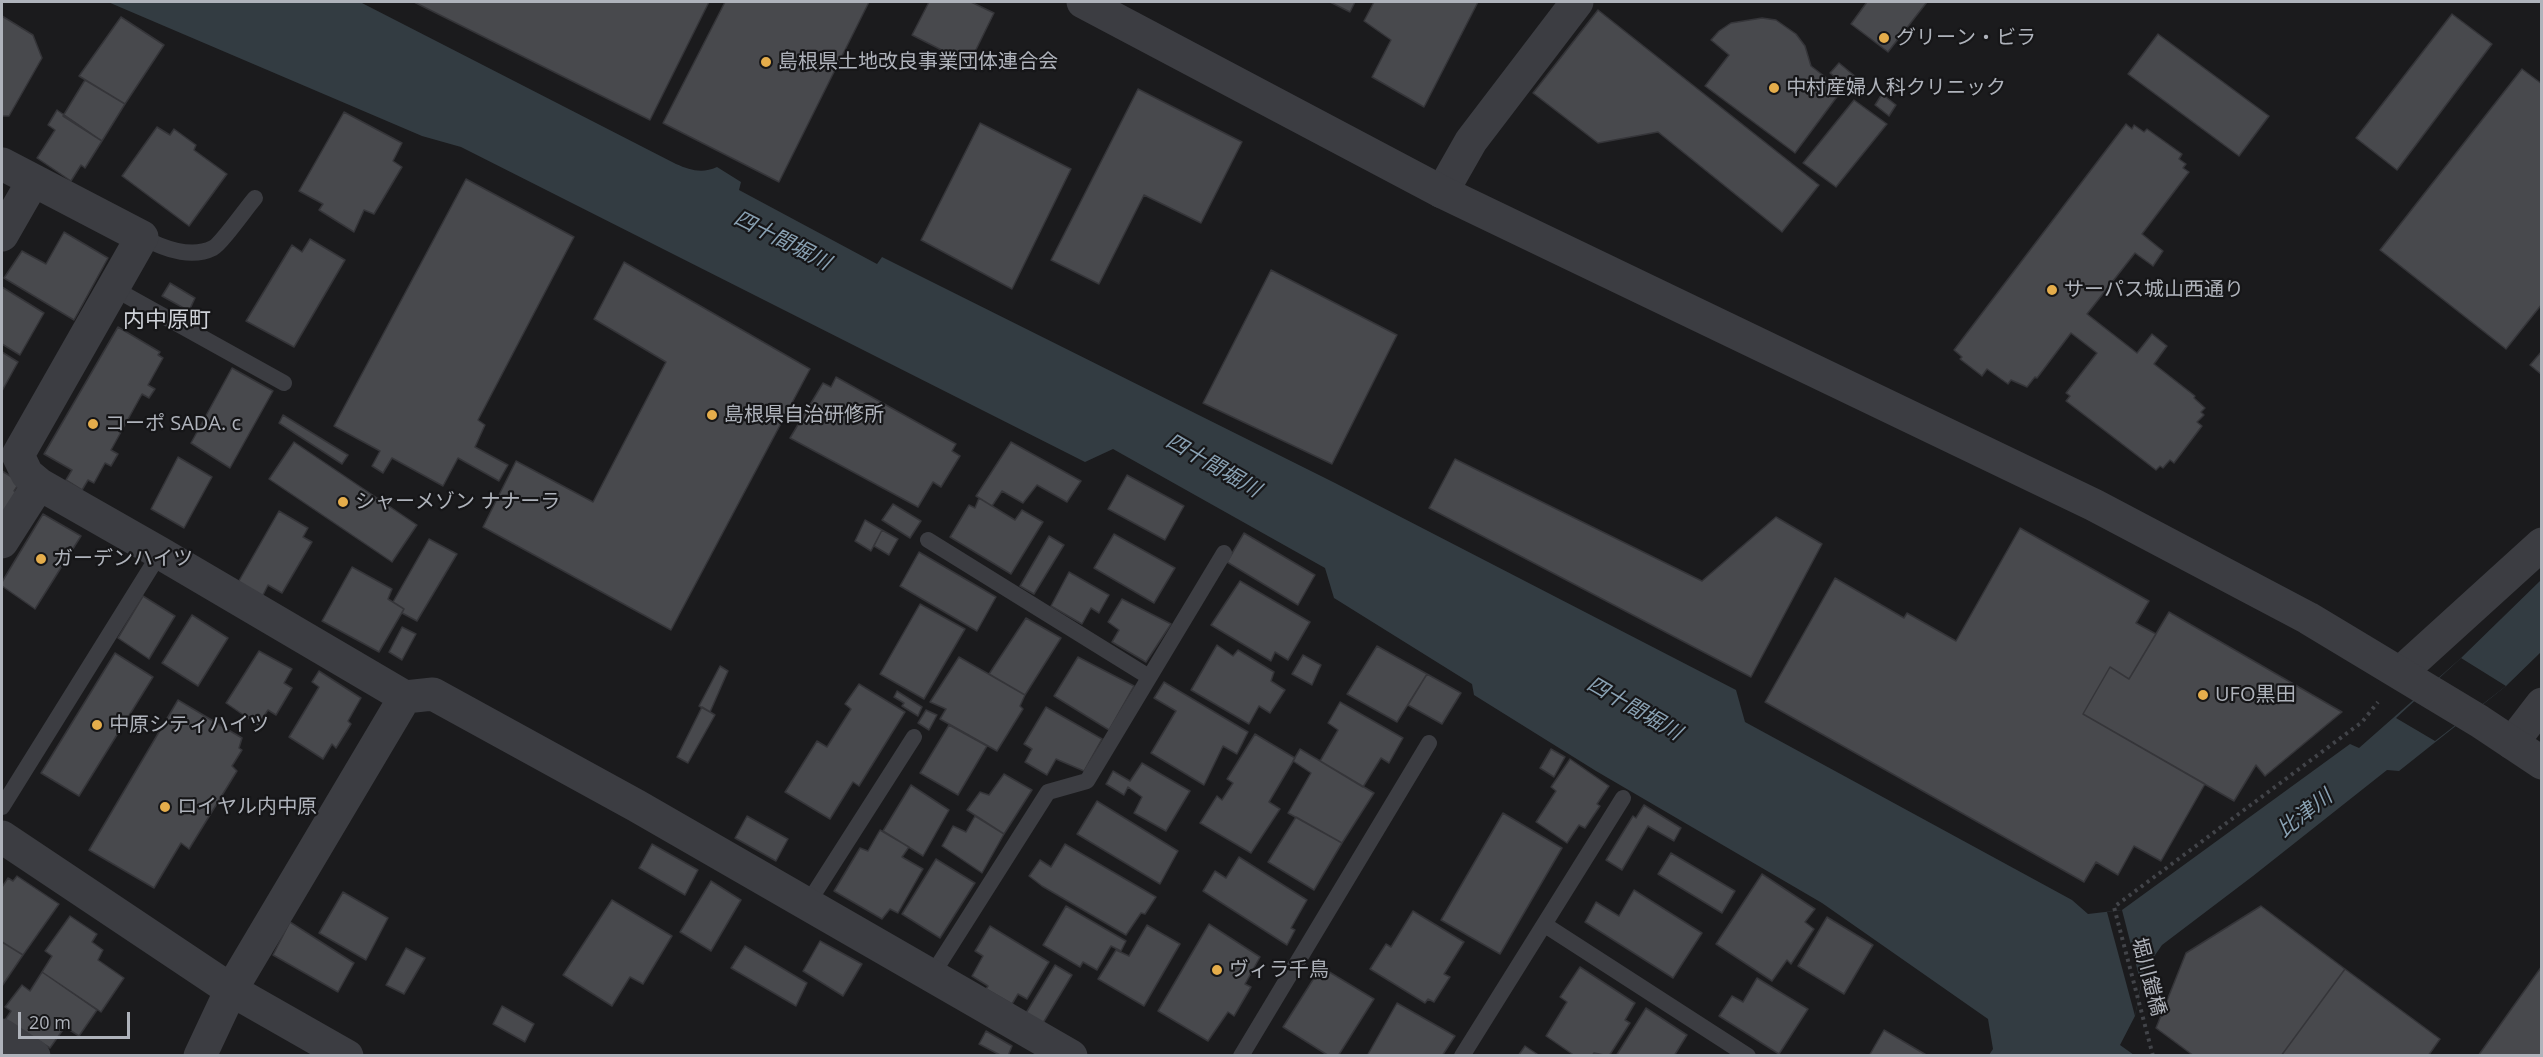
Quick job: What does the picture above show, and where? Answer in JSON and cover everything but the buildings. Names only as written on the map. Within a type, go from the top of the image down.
[{"type":"street","points":[[1083,2],[1442,192],[2094,505],[2308,618],[2478,721],[2541,763]]},
{"type":"street","points":[[1442,192],[1470,141],[1577,2]]},
{"type":"street","points":[[2,164],[142,237],[18,455],[27,474],[39,484],[405,697],[433,694],[808,903],[1067,1055]]},
{"type":"street","points":[[2,235],[33,181]]},
{"type":"street","points":[[2,542],[39,484]]},
{"type":"street","points":[[2410,680],[2541,544]]},
{"type":"street","points":[[200,1056],[231,990],[405,697]]},
{"type":"street","points":[[2512,743],[2541,704]]},
{"type":"street","points":[[2,837],[231,990],[347,1056]]},
{"type":"street","points":[[2,1035],[34,1056]]},
{"type":"lane","points":[[142,237],[160,247],[190,253],[214,248],[255,198]]},
{"type":"lane","points":[[113,288],[284,383]]},
{"type":"lane","points":[[928,540],[1149,677]]},
{"type":"lane","points":[[2,807],[160,553]]},
{"type":"lane","points":[[932,975],[1048,792],[1087,781],[1224,553]]},
{"type":"lane","points":[[808,903],[914,737]]},
{"type":"lane","points":[[1241,1056],[1429,742]]},
{"type":"lane","points":[[1462,1056],[1623,798]]},
{"type":"lane","points":[[1545,925],[1748,1056]]},
{"type":"path","name":"堀川鎧橋","points":[[2153,1056],[2114,907],[2362,722],[2410,680]]},
{"type":"water","points":[[108,2],[360,2],[676,164],[696,170],[717,167],[741,182],[739,190],[877,264],[882,257],[1335,483],[1736,690],[1745,722],[2072,900],[2088,914],[2122,910],[2350,744],[2359,748],[2461,658],[2541,580],[2541,652],[2506,686],[2399,771],[2387,770],[2162,945],[2144,971],[2135,1016],[2120,1045],[2134,1055],[1989,1055],[1993,1049],[1988,1019],[1822,903],[1596,771],[1474,695],[1472,684],[1334,598],[1325,568],[1113,449],[1085,462],[461,147],[422,136]]},
{"type":"pier","points":[[2461,658],[2506,686],[2435,741],[2396,718]]},
{"type":"pier","points":[[2122,910],[2141,984],[2135,1016],[2107,912]]},
{"type":"place","name":"グリーン・ビラ","points":[[1884,38]]},
{"type":"place","name":"島根県土地改良事業団体連合会","points":[[766,62]]},
{"type":"place","name":"中村産婦人科クリニック","points":[[1774,88]]},
{"type":"place","name":"サーパス城山西通り","points":[[2052,290]]},
{"type":"place","name":"島根県自治研修所","points":[[712,415]]},
{"type":"place","name":"コーポ SADA. c","points":[[93,424]]},
{"type":"place","name":"シャーメゾン ナナーラ","points":[[343,502]]},
{"type":"place","name":"ガーデンハイツ","points":[[41,559]]},
{"type":"place","name":"UFO黒田","points":[[2203,695]]},
{"type":"place","name":"中原シティハイツ","points":[[97,725]]},
{"type":"place","name":"ロイヤル内中原","points":[[165,807]]},
{"type":"place","name":"ヴィラ千鳥","points":[[1217,970]]},
{"type":"district","name":"内中原町","points":[[167,321]]},
{"type":"water label","name":"四十間堀川","points":[[782,241]]},
{"type":"water label","name":"四十間堀川","points":[[1213,466]]},
{"type":"water label","name":"四十間堀川","points":[[1634,709]]},
{"type":"water label","name":"比津川","points":[[2305,814]]}]
